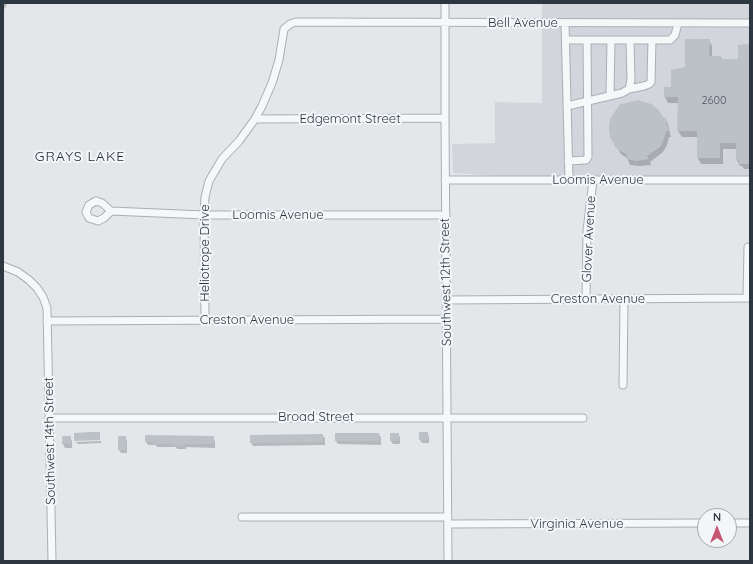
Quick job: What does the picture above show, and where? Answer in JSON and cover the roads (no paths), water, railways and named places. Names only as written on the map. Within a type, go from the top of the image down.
[{"type":"street","name":"Southwest 12th Street","points":[[445,3],[448,561]]},
{"type":"street","name":"Bell Avenue","points":[[296,22],[750,22]]},
{"type":"street","name":"Heliotrope Drive","points":[[204,320],[204,215],[205,197],[212,173],[255,119],[272,83],[279,60],[284,29],[290,24],[296,22]]},
{"type":"street","points":[[566,23],[568,180]]},
{"type":"street","points":[[566,40],[670,40],[676,35],[678,23]]},
{"type":"street","points":[[568,161],[586,160],[588,157],[587,40]]},
{"type":"street","points":[[610,96],[611,40]]},
{"type":"street","points":[[629,89],[631,80],[630,40]]},
{"type":"street","points":[[567,106],[622,93],[629,89],[649,84],[651,82],[652,40]]},
{"type":"street","name":"Edgemont Street","points":[[255,119],[445,118]]},
{"type":"street","name":"Loomis Avenue","points":[[445,180],[750,180]]},
{"type":"street","name":"Glover Avenue","points":[[586,299],[587,231],[593,180]]},
{"type":"street","name":"Loomis Avenue","points":[[111,211],[204,215],[446,215]]},
{"type":"street","points":[[748,247],[748,298]]},
{"type":"street","name":"Southwest 14th Street","points":[[3,266],[24,276],[37,288],[45,302],[46,308],[52,561]]},
{"type":"street","name":"Creston Avenue","points":[[447,300],[748,298]]},
{"type":"street","points":[[623,385],[624,299]]},
{"type":"street","name":"Creston Avenue","points":[[47,321],[447,319]]},
{"type":"street","name":"Broad Street","points":[[49,418],[583,418]]},
{"type":"street","name":"Virginia Avenue","points":[[242,517],[448,521],[697,523]]},
{"type":"street","points":[[737,523],[750,523]]},
{"type":"district","name":"GRAYS LAKE","points":[[80,157]]}]
